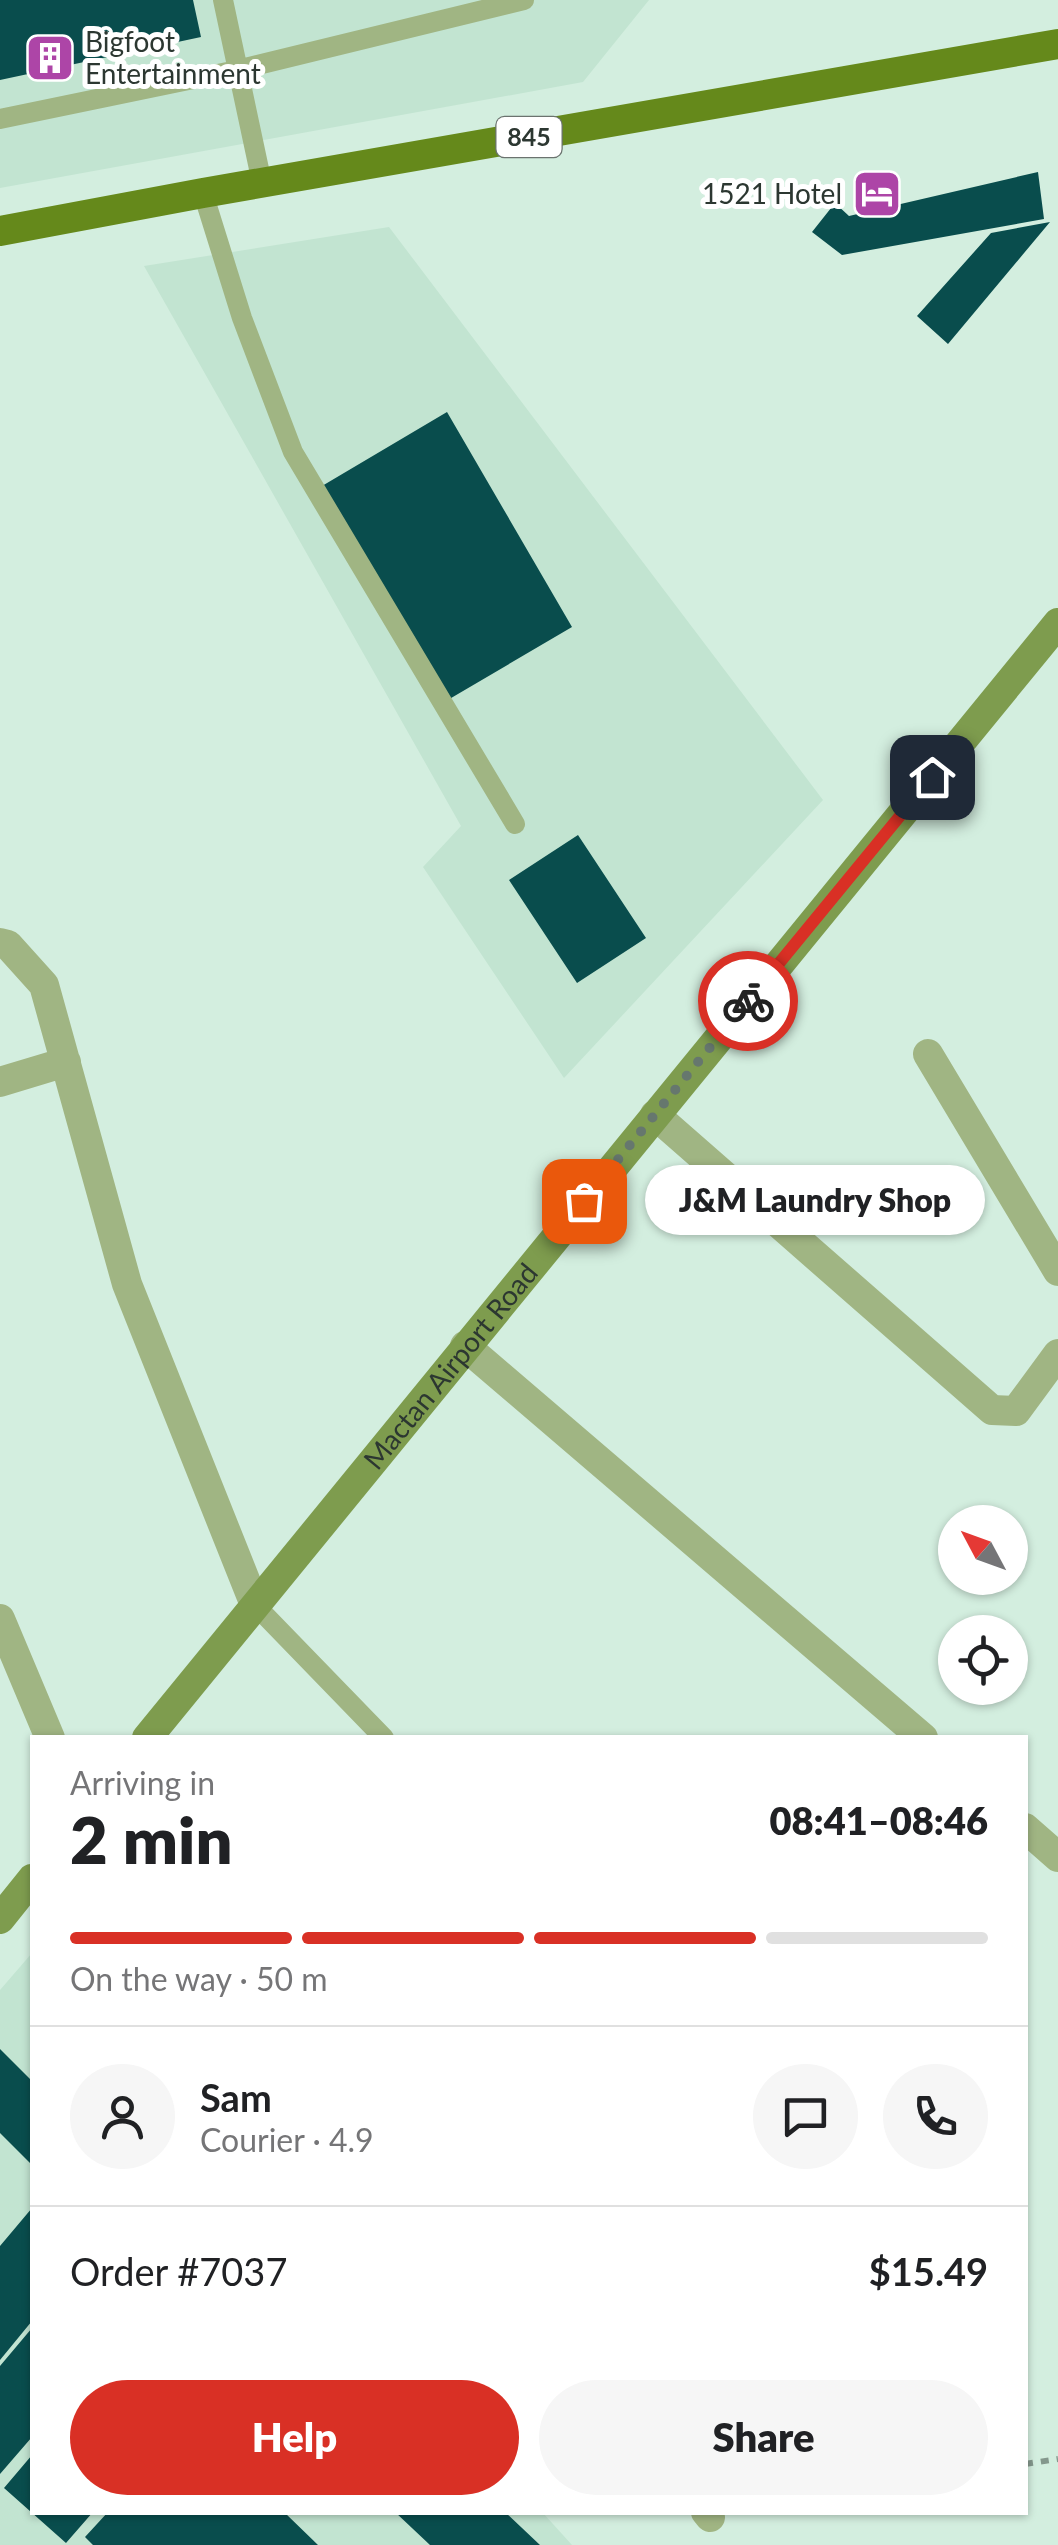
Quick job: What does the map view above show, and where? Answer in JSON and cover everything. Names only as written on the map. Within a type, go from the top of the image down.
[{"type":"main road","name":"845","points":[[0,231],[203,192],[1058,44]]},
{"type":"main road","name":"Mactan Airport Road","points":[[149,1735],[1058,623]]},
{"type":"main road","points":[[0,1919],[30,1882]]},
{"type":"street","points":[[4,944],[44,985],[127,1284],[255,1604]]},
{"type":"street","points":[[928,1054],[1058,1271]]},
{"type":"street","points":[[0,1082],[66,1062]]},
{"type":"street","points":[[654,1114],[992,1410],[1016,1411],[1058,1354]]},
{"type":"street","points":[[465,1346],[919,1735]]},
{"type":"street","points":[[0,1619],[49,1735]]},
{"type":"street","points":[[1028,1831],[1058,1857]]},
{"type":"lane","points":[[223,0],[262,182]]},
{"type":"lane","points":[[0,119],[237,70],[524,0]]},
{"type":"lane","points":[[203,192],[242,318],[292,452],[515,824]]},
{"type":"lane","points":[[255,1604],[381,1735]]},
{"type":"path","points":[[1028,2464],[1058,2459]]},
{"type":"shaded area","points":[[0,0],[649,0],[583,82],[0,188]]},
{"type":"shaded area","points":[[389,227],[823,800],[564,1078],[423,867],[461,826],[144,266]]},
{"type":"shaded area","points":[[30,1955],[30,2515],[545,2515],[572,2545],[0,2545],[0,1990]]},
{"type":"building","name":"Bigfoot Entertainment","points":[[0,0],[193,0],[201,37],[0,80]]},
{"type":"building","points":[[1038,172],[1044,219],[842,255],[812,232],[835,203],[849,216]]},
{"type":"building","points":[[1050,222],[948,344],[917,316],[991,233]]},
{"type":"building","points":[[447,412],[572,627],[446,701],[322,486]]},
{"type":"building","points":[[578,835],[646,938],[577,983],[509,880]]},
{"type":"building","points":[[0,2049],[30,2079],[30,2163],[0,2133]]},
{"type":"building","points":[[30,2210],[30,2323],[0,2360],[0,2246]]},
{"type":"building","points":[[30,2330],[30,2439],[0,2474],[0,2366]]},
{"type":"building","points":[[30,2457],[30,2511],[4,2488]]},
{"type":"building","points":[[34,2515],[90,2515],[66,2543]]},
{"type":"building","points":[[105,2515],[287,2515],[318,2545],[93,2545],[85,2537]]},
{"type":"building","points":[[398,2515],[508,2515],[540,2545],[430,2545]]},
{"type":"way so far","points":[[584,1201],[748,1001]]},
{"type":"place","name":"Bigfoot Entertainment","points":[[50,58]]},
{"type":"place","name":"1521 Hotel","points":[[877,194]]},
{"type":"place","name":"J&M Laundry Shop","points":[[584,1201]]},
{"type":"route","points":[[748,1001],[932,777]]}]
